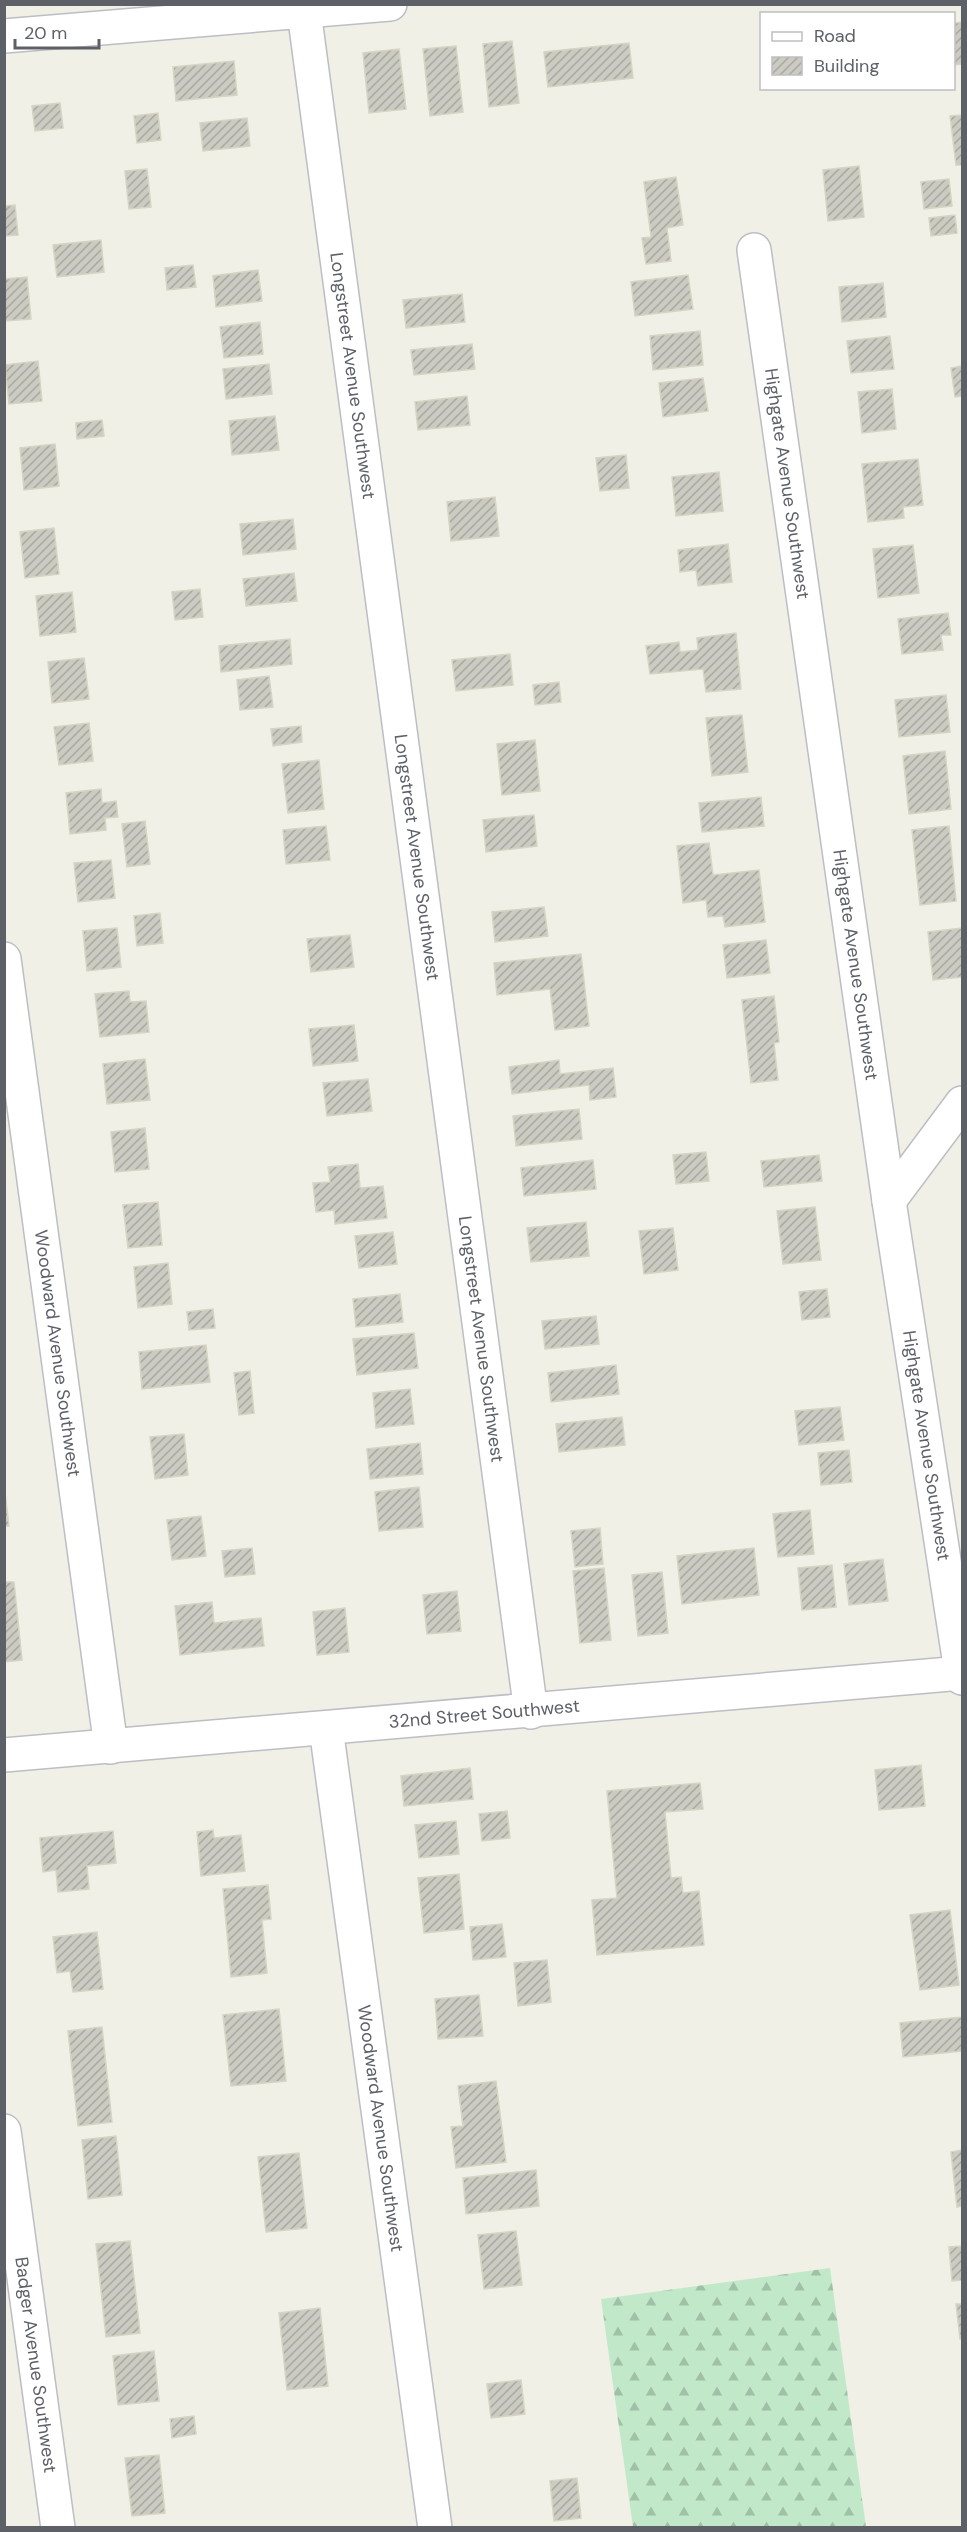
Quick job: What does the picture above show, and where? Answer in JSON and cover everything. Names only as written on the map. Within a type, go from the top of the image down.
[{"type":"street","points":[[4,36],[303,8],[390,4]]},
{"type":"street","name":"Longstreet Avenue Southwest","points":[[303,8],[531,1712]]},
{"type":"street","name":"Highgate Avenue Southwest","points":[[754,250],[889,1201],[954,1573],[962,1674]]},
{"type":"street","name":"Woodward Avenue Southwest","points":[[4,959],[111,1747]]},
{"type":"street","points":[[889,1201],[963,1103]]},
{"type":"street","name":"32nd Street Southwest","points":[[4,1755],[962,1674]]},
{"type":"street","name":"Woodward Avenue Southwest","points":[[326,1728],[435,2528]]},
{"type":"street","name":"Badger Avenue Southwest","points":[[4,2131],[58,2528]]},
{"type":"green space","points":[[830,2268],[866,2527],[633,2527],[601,2299]]},
{"type":"building","points":[[962,22],[962,64],[955,65],[955,23]]},
{"type":"building","points":[[512,41],[519,103],[489,107],[483,44]]},
{"type":"building","points":[[629,43],[633,78],[548,87],[544,52]]},
{"type":"building","points":[[456,46],[463,112],[430,116],[423,49]]},
{"type":"building","points":[[399,49],[406,109],[369,113],[363,53]]},
{"type":"building","points":[[234,61],[237,95],[176,101],[173,67]]},
{"type":"building","points":[[60,103],[63,128],[35,131],[32,106]]},
{"type":"building","points":[[158,113],[161,140],[137,143],[134,116]]},
{"type":"building","points":[[962,115],[962,165],[956,165],[950,116]]},
{"type":"building","points":[[247,118],[250,146],[203,151],[200,123]]},
{"type":"building","points":[[859,166],[864,217],[828,221],[823,170]]},
{"type":"building","points":[[147,169],[151,207],[129,209],[125,171]]},
{"type":"building","points":[[676,177],[683,225],[667,228],[671,261],[646,264],[642,238],[651,237],[644,182]]},
{"type":"building","points":[[949,179],[952,206],[924,209],[921,182]]},
{"type":"building","points":[[15,205],[18,235],[4,236],[4,206]]},
{"type":"building","points":[[955,215],[957,233],[931,236],[929,218]]},
{"type":"building","points":[[101,240],[104,272],[57,277],[53,245]]},
{"type":"building","points":[[193,265],[196,287],[167,290],[165,268]]},
{"type":"building","points":[[258,270],[262,301],[216,307],[213,276]]},
{"type":"building","points":[[688,275],[693,309],[635,316],[631,282]]},
{"type":"building","points":[[27,277],[31,319],[4,321],[4,279]]},
{"type":"building","points":[[883,283],[886,317],[842,322],[839,287]]},
{"type":"building","points":[[462,294],[465,322],[406,328],[403,300]]},
{"type":"building","points":[[260,322],[263,354],[224,358],[220,327]]},
{"type":"building","points":[[700,331],[703,365],[653,370],[650,336]]},
{"type":"building","points":[[890,336],[894,369],[851,373],[847,341]]},
{"type":"building","points":[[472,344],[475,369],[414,375],[411,350]]},
{"type":"building","points":[[38,361],[42,401],[9,404],[5,365]]},
{"type":"building","points":[[269,364],[272,394],[226,399],[223,369]]},
{"type":"building","points":[[962,366],[962,396],[955,397],[951,368]]},
{"type":"building","points":[[703,378],[708,411],[663,417],[659,383]]},
{"type":"building","points":[[892,389],[896,429],[862,433],[858,392]]},
{"type":"building","points":[[467,396],[470,425],[418,430],[415,402]]},
{"type":"building","points":[[275,416],[279,450],[232,455],[229,421]]},
{"type":"building","points":[[102,420],[104,436],[77,439],[76,423]]},
{"type":"building","points":[[55,444],[59,486],[24,490],[20,448]]},
{"type":"building","points":[[626,455],[629,488],[600,491],[596,458]]},
{"type":"building","points":[[918,459],[923,505],[903,507],[904,518],[868,522],[862,464]]},
{"type":"building","points":[[719,472],[723,511],[676,516],[672,477]]},
{"type":"building","points":[[495,497],[499,536],[451,541],[447,502]]},
{"type":"building","points":[[293,519],[296,549],[243,555],[240,524]]},
{"type":"building","points":[[54,528],[59,574],[25,578],[20,532]]},
{"type":"building","points":[[728,544],[732,582],[698,586],[696,570],[680,572],[678,550]]},
{"type":"building","points":[[913,545],[919,593],[878,598],[873,549]]},
{"type":"building","points":[[294,573],[297,601],[246,606],[243,579]]},
{"type":"building","points":[[200,589],[203,617],[175,620],[172,592]]},
{"type":"building","points":[[72,592],[76,632],[40,636],[36,596]]},
{"type":"building","points":[[948,613],[951,635],[941,635],[943,650],[902,654],[898,619]]},
{"type":"building","points":[[736,633],[741,689],[706,692],[703,669],[650,674],[646,646],[679,642],[680,652],[698,650],[697,638]]},
{"type":"building","points":[[290,639],[292,664],[221,672],[219,646]]},
{"type":"building","points":[[510,654],[513,685],[456,691],[452,660]]},
{"type":"building","points":[[84,658],[89,699],[52,703],[48,662]]},
{"type":"building","points":[[269,676],[273,707],[240,710],[237,680]]},
{"type":"building","points":[[559,682],[561,702],[535,705],[533,685]]},
{"type":"building","points":[[946,695],[950,732],[899,737],[895,700]]},
{"type":"building","points":[[742,715],[748,772],[712,776],[706,718]]},
{"type":"building","points":[[89,723],[93,761],[59,765],[54,727]]},
{"type":"building","points":[[301,726],[302,742],[273,746],[271,729]]},
{"type":"building","points":[[535,740],[540,791],[502,795],[497,744]]},
{"type":"building","points":[[945,751],[951,809],[909,814],[903,756]]},
{"type":"building","points":[[319,760],[324,809],[288,813],[282,764]]},
{"type":"building","points":[[101,789],[102,803],[116,801],[118,817],[105,818],[106,830],[70,834],[66,793]]},
{"type":"building","points":[[761,797],[764,826],[702,832],[699,803]]},
{"type":"building","points":[[534,815],[537,846],[486,852],[483,820]]},
{"type":"building","points":[[145,821],[150,864],[127,867],[122,824]]},
{"type":"building","points":[[326,826],[330,860],[286,864],[283,830]]},
{"type":"building","points":[[949,826],[956,901],[920,905],[912,830]]},
{"type":"building","points":[[709,843],[713,875],[759,870],[765,922],[725,927],[723,916],[708,917],[706,900],[683,903],[677,846]]},
{"type":"building","points":[[111,860],[115,898],[78,902],[74,863]]},
{"type":"building","points":[[544,907],[548,936],[495,942],[492,912]]},
{"type":"building","points":[[160,913],[163,943],[137,946],[134,916]]},
{"type":"building","points":[[117,928],[121,967],[87,971],[83,931]]},
{"type":"building","points":[[962,928],[962,977],[933,980],[928,932]]},
{"type":"building","points":[[350,935],[354,967],[311,972],[307,939]]},
{"type":"building","points":[[766,940],[770,973],[727,978],[723,945]]},
{"type":"building","points":[[581,954],[589,1026],[555,1030],[550,989],[497,995],[494,963]]},
{"type":"building","points":[[129,991],[130,1002],[146,1001],[149,1032],[100,1037],[95,994]]},
{"type":"building","points":[[774,996],[779,1042],[774,1043],[778,1080],[751,1083],[742,1000]]},
{"type":"building","points":[[354,1025],[358,1061],[313,1066],[309,1029]]},
{"type":"building","points":[[145,1059],[150,1100],[107,1104],[103,1064]]},
{"type":"building","points":[[559,1060],[560,1074],[613,1068],[616,1097],[590,1100],[589,1085],[512,1094],[509,1067]]},
{"type":"building","points":[[368,1079],[372,1111],[327,1116],[323,1083]]},
{"type":"building","points":[[579,1109],[582,1139],[516,1146],[513,1116]]},
{"type":"building","points":[[145,1128],[149,1169],[115,1172],[111,1132]]},
{"type":"building","points":[[706,1152],[709,1181],[676,1184],[673,1155]]},
{"type":"building","points":[[819,1155],[822,1181],[764,1187],[761,1161]]},
{"type":"building","points":[[593,1160],[596,1189],[524,1196],[521,1168]]},
{"type":"building","points":[[358,1164],[360,1188],[383,1186],[387,1218],[335,1224],[334,1210],[316,1212],[313,1183],[330,1182],[328,1167]]},
{"type":"building","points":[[158,1202],[162,1245],[128,1248],[123,1205]]},
{"type":"building","points":[[815,1207],[821,1260],[783,1264],[777,1211]]},
{"type":"building","points":[[586,1222],[589,1256],[531,1262],[527,1228]]},
{"type":"building","points":[[673,1228],[678,1270],[644,1274],[639,1231]]},
{"type":"building","points":[[393,1232],[397,1264],[359,1268],[355,1236]]},
{"type":"building","points":[[168,1263],[172,1304],[138,1308],[134,1267]]},
{"type":"building","points":[[827,1289],[830,1317],[802,1320],[799,1292]]},
{"type":"building","points":[[400,1294],[403,1322],[356,1327],[353,1299]]},
{"type":"building","points":[[213,1309],[215,1328],[189,1330],[187,1312]]},
{"type":"building","points":[[596,1316],[599,1344],[545,1349],[542,1321]]},
{"type":"building","points":[[414,1333],[418,1368],[357,1375],[353,1339]]},
{"type":"building","points":[[206,1345],[210,1382],[142,1389],[139,1352]]},
{"type":"building","points":[[616,1365],[619,1394],[551,1402],[548,1373]]},
{"type":"building","points":[[250,1371],[254,1413],[239,1415],[234,1373]]},
{"type":"building","points":[[410,1389],[414,1424],[376,1428],[373,1393]]},
{"type":"building","points":[[840,1407],[844,1440],[799,1445],[795,1411]]},
{"type":"building","points":[[622,1417],[625,1445],[559,1452],[556,1424]]},
{"type":"building","points":[[184,1434],[188,1475],[155,1479],[150,1437]]},
{"type":"building","points":[[420,1443],[423,1474],[370,1479],[367,1449]]},
{"type":"building","points":[[849,1450],[852,1482],[821,1485],[818,1453]]},
{"type":"building","points":[[419,1487],[423,1527],[379,1531],[375,1492]]},
{"type":"building","points":[[5,1493],[9,1526],[4,1526]]},
{"type":"building","points":[[810,1510],[814,1554],[778,1557],[773,1514]]},
{"type":"building","points":[[201,1516],[206,1556],[172,1560],[167,1520]]},
{"type":"building","points":[[600,1528],[603,1564],[575,1567],[571,1531]]},
{"type":"building","points":[[252,1548],[255,1574],[225,1577],[222,1551]]},
{"type":"building","points":[[754,1548],[759,1595],[682,1604],[677,1556]]},
{"type":"building","points":[[883,1559],[888,1601],[849,1605],[844,1564]]},
{"type":"building","points":[[832,1565],[836,1607],[802,1610],[798,1568]]},
{"type":"building","points":[[604,1568],[611,1640],[580,1643],[573,1571]]},
{"type":"building","points":[[662,1572],[668,1633],[638,1636],[632,1575]]},
{"type":"building","points":[[4,1582],[14,1582],[22,1660],[4,1662]]},
{"type":"building","points":[[457,1591],[461,1631],[427,1634],[423,1595]]},
{"type":"building","points":[[212,1602],[214,1623],[261,1618],[264,1646],[180,1655],[175,1606]]},
{"type":"building","points":[[345,1608],[349,1652],[317,1655],[313,1612]]},
{"type":"building","points":[[921,1765],[925,1806],[879,1810],[875,1770]]},
{"type":"building","points":[[470,1768],[473,1799],[404,1806],[401,1776]]},
{"type":"building","points":[[700,1783],[703,1809],[665,1812],[671,1878],[681,1877],[683,1893],[699,1891],[704,1945],[597,1955],[592,1900],[617,1898],[607,1791]]},
{"type":"building","points":[[507,1811],[510,1838],[482,1841],[479,1814]]},
{"type":"building","points":[[456,1821],[459,1854],[419,1858],[415,1825]]},
{"type":"building","points":[[213,1830],[214,1838],[241,1835],[245,1871],[201,1876],[197,1832]]},
{"type":"building","points":[[113,1831],[116,1863],[87,1866],[89,1889],[58,1892],[56,1870],[43,1872],[40,1838]]},
{"type":"building","points":[[459,1874],[464,1929],[424,1933],[418,1878]]},
{"type":"building","points":[[268,1885],[271,1919],[262,1920],[267,1973],[231,1977],[223,1889]]},
{"type":"building","points":[[950,1910],[959,1985],[920,1990],[910,1915]]},
{"type":"building","points":[[502,1924],[506,1957],[473,1960],[470,1927]]},
{"type":"building","points":[[97,1932],[103,1989],[73,1992],[70,1971],[57,1973],[53,1937]]},
{"type":"building","points":[[547,1960],[551,2002],[518,2006],[514,1963]]},
{"type":"building","points":[[479,1995],[483,2036],[438,2039],[435,1999]]},
{"type":"building","points":[[279,2009],[286,2081],[231,2086],[223,2015]]},
{"type":"building","points":[[962,2017],[962,2051],[903,2057],[900,2023]]},
{"type":"building","points":[[102,2027],[112,2122],[78,2126],[68,2031]]},
{"type":"building","points":[[496,2081],[506,2162],[456,2168],[451,2127],[463,2126],[458,2086]]},
{"type":"building","points":[[116,2136],[122,2195],[88,2199],[82,2140]]},
{"type":"building","points":[[962,2150],[962,2206],[957,2207],[951,2152]]},
{"type":"building","points":[[299,2153],[307,2228],[266,2232],[258,2157]]},
{"type":"building","points":[[536,2170],[539,2206],[466,2214],[463,2178]]},
{"type":"building","points":[[516,2231],[522,2285],[484,2289],[478,2235]]},
{"type":"building","points":[[130,2241],[140,2333],[106,2337],[96,2244]]},
{"type":"building","points":[[962,2246],[962,2280],[952,2281],[949,2247]]},
{"type":"building","points":[[956,2304],[962,2304],[962,2338],[960,2339]]},
{"type":"building","points":[[320,2308],[328,2386],[287,2390],[279,2313]]},
{"type":"building","points":[[154,2351],[159,2401],[118,2405],[113,2356]]},
{"type":"building","points":[[521,2380],[525,2414],[491,2418],[487,2384]]},
{"type":"building","points":[[194,2416],[196,2434],[172,2438],[170,2419]]},
{"type":"building","points":[[159,2455],[165,2513],[132,2516],[125,2458]]},
{"type":"building","points":[[577,2478],[581,2518],[554,2521],[550,2481]]}]
